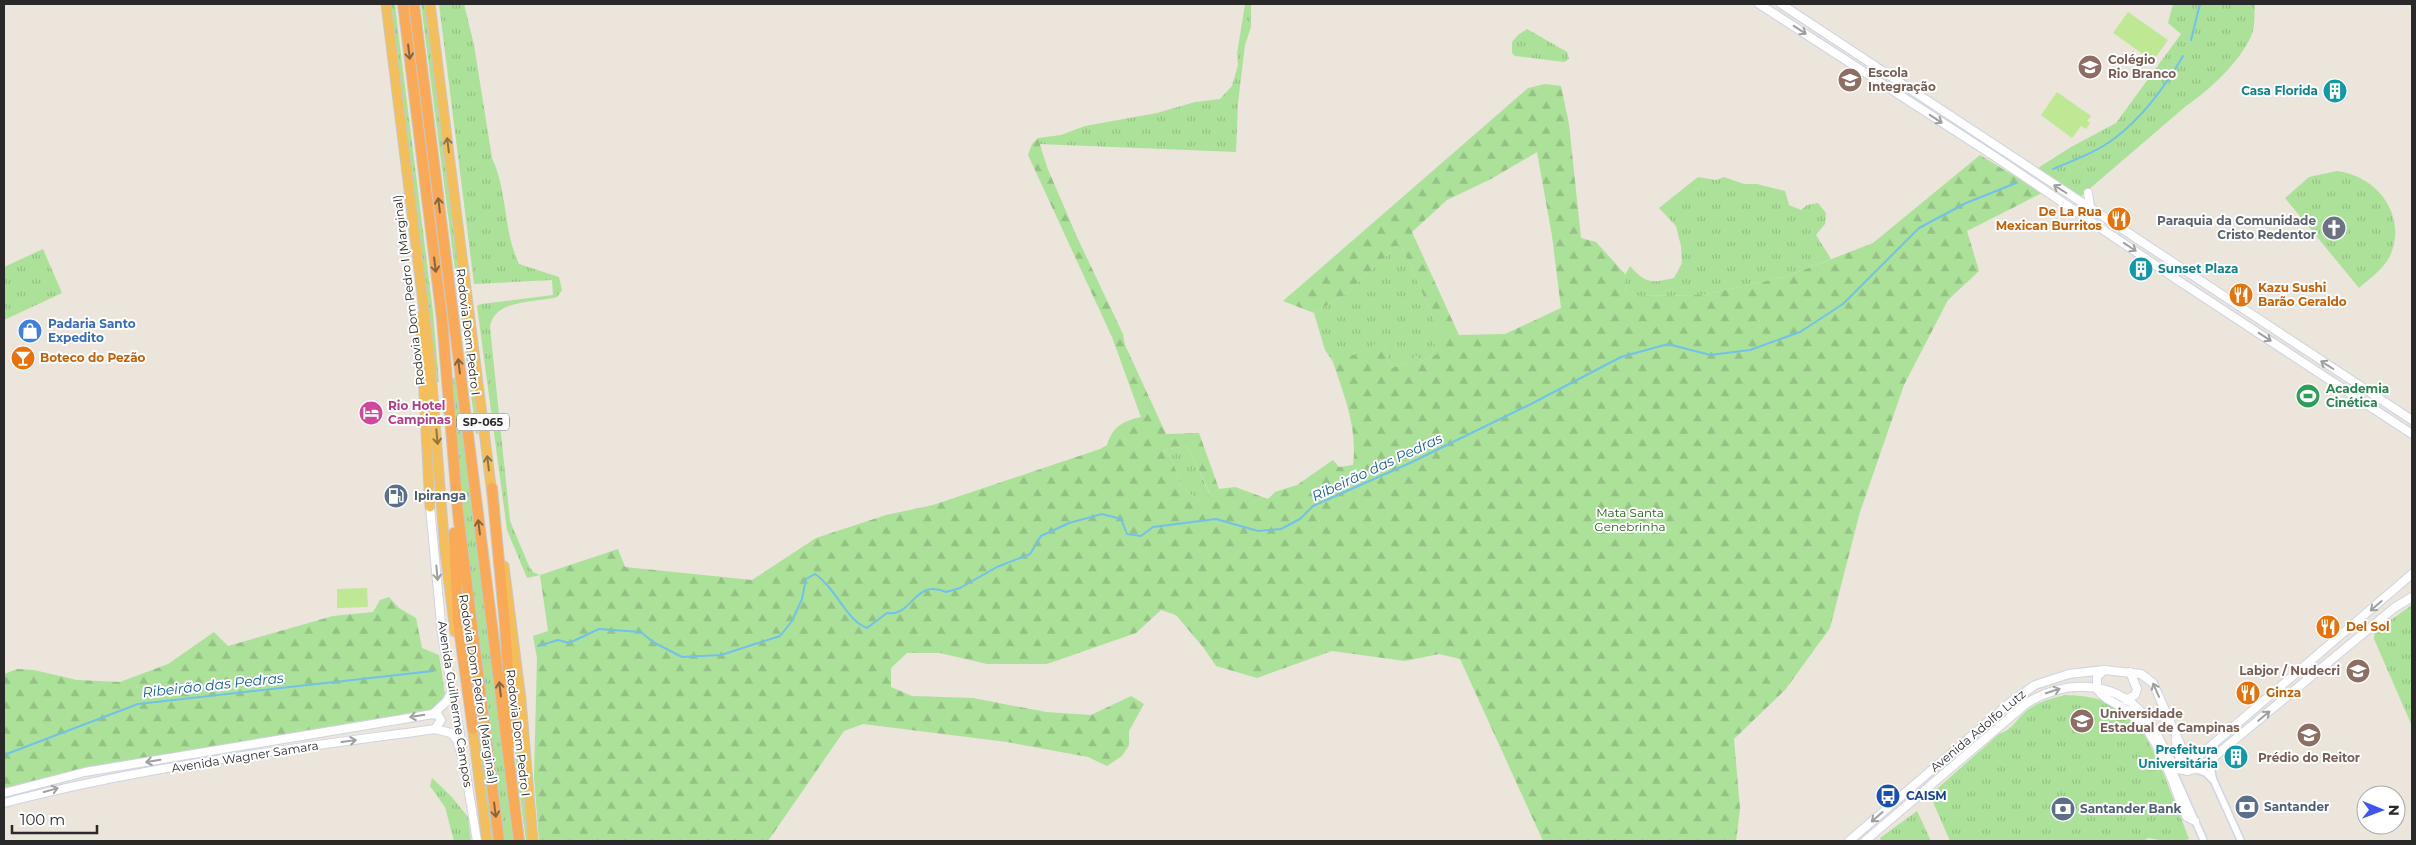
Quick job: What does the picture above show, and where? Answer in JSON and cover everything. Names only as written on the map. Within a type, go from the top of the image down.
[{"type":"highway","name":"Rodovia Dom Pedro I (Marginal)","points":[[386,4],[430,358],[451,609],[472,729],[487,841]]},
{"type":"highway","name":"Rodovia Dom Pedro I","points":[[403,4],[442,319],[453,472],[499,841]]},
{"type":"highway","name":"Rodovia Dom Pedro I","points":[[414,4],[519,841]]},
{"type":"highway","name":"SP-065","points":[[430,4],[521,700],[533,841]]},
{"type":"highway","points":[[417,250],[430,507]]},
{"type":"highway","points":[[453,472],[458,621],[472,729]]},
{"type":"highway","points":[[492,488],[505,625],[516,813]]},
{"type":"main road","points":[[1759,4],[1994,156],[2210,302],[2412,434]]},
{"type":"main road","points":[[1781,4],[2412,420]]},
{"type":"main road","points":[[1994,156],[2009,163],[2013,158]]},
{"type":"main road","points":[[2088,193],[2090,207]]},
{"type":"main road","name":"Avenida Guilherme Campos","points":[[430,507],[442,634],[453,689],[477,841]]},
{"type":"main road","name":"Avenida Adolfo Lutz","points":[[1849,841],[2027,690],[2069,674],[2104,670],[2141,674],[2152,683],[2184,753],[2189,756],[2198,757],[2412,574]]},
{"type":"main road","points":[[2175,734],[2178,756],[2185,765],[2195,769],[2214,758],[2394,608],[2412,597]]},
{"type":"main road","points":[[2104,670],[2097,677],[2096,687],[2099,693],[2133,714],[2146,729],[2161,755],[2184,812],[2187,817],[2195,821]]},
{"type":"main road","points":[[2126,700],[2135,696],[2137,689],[2130,672]]},
{"type":"main road","name":"Avenida Adolfo Lutz","points":[[1865,841],[2027,703],[2059,688],[2084,685],[2096,687],[2126,700],[2151,724],[2166,754],[2178,769],[2195,769]]},
{"type":"main road","points":[[453,689],[447,701],[433,714],[438,715],[441,720],[435,728],[451,733],[457,740],[465,766]]},
{"type":"main road","name":"Avenida Wagner Samara","points":[[4,793],[85,772],[433,714]]},
{"type":"main road","name":"Avenida Wagner Samara","points":[[4,803],[74,784],[435,728]]},
{"type":"street","points":[[2166,754],[2204,841]]},
{"type":"street","points":[[2214,758],[2211,769],[2217,788],[2241,841]]},
{"type":"street","name":"Avenida Adolfo Lutz","points":[[2195,769],[2209,775],[2217,788]]},
{"type":"green space","points":[[390,4],[395,4],[433,312],[439,382],[437,382]]},
{"type":"green space","points":[[421,4],[426,4],[472,359],[478,434],[476,434]]},
{"type":"green space","points":[[439,4],[464,4],[474,45],[492,158],[501,184],[510,238],[519,264],[559,277],[562,290],[557,297],[516,304],[499,311],[493,318],[490,327],[510,521],[529,566],[533,572],[540,575],[527,578],[507,530],[477,306],[553,295],[552,280],[474,284]]},
{"type":"green space","points":[[1245,4],[1251,4],[1251,27],[1245,45],[1238,103],[1236,152],[1039,144],[1038,138],[1061,135],[1085,126],[1157,113],[1195,102],[1220,99],[1232,86],[1238,65],[1237,54]]},
{"type":"green space","points":[[2173,4],[2255,4],[2254,25],[2249,41],[2234,62],[2215,83],[2080,197],[2038,168],[2071,147],[2116,123],[2181,34],[2168,23]]},
{"type":"green space","points":[[2128,12],[2168,40],[2153,61],[2113,33]]},
{"type":"green space","points":[[1527,29],[1567,52],[1569,59],[1564,62],[1515,56],[1512,53],[1512,42]]},
{"type":"green space","name":"Mata Santa Genebrinha","points":[[1545,84],[1561,86],[1569,124],[1581,238],[1596,242],[1625,274],[1626,296],[1703,295],[1785,277],[1873,243],[1980,155],[2042,193],[1967,231],[1979,271],[1948,300],[1904,385],[1860,512],[1830,628],[1785,690],[1734,739],[1740,809],[1736,841],[1543,841],[1460,659],[1439,654],[1405,661],[1332,651],[1257,678],[1216,666],[1176,615],[1161,610],[1136,633],[1047,664],[987,664],[940,653],[907,653],[891,668],[891,687],[912,696],[973,698],[1046,712],[1091,715],[1131,696],[1144,704],[1129,731],[1129,745],[1122,756],[1107,766],[1088,757],[1007,742],[863,724],[844,731],[768,841],[539,841],[534,777],[537,658],[533,636],[548,631],[540,575],[618,549],[625,567],[752,580],[816,538],[886,515],[933,505],[1100,449],[1107,445],[1112,433],[1120,425],[1141,417],[1112,337],[1028,155],[1032,144],[1038,138],[1047,167],[1077,237],[1123,334],[1125,345],[1166,434],[1199,433],[1219,489],[1235,487],[1268,499],[1275,492],[1297,485],[1333,460],[1339,467],[1353,465],[1354,438],[1352,425],[1333,362],[1342,355],[1365,355],[1377,341],[1385,347],[1391,368],[1406,363],[1416,356],[1422,361],[1437,354],[1434,342],[1441,335],[1400,243],[1346,294],[1314,313],[1283,301],[1528,88]],"holes":[[[1537,152],[1552,236],[1561,308],[1505,334],[1459,335],[1412,232],[1447,200],[1491,179]],[[1187,446],[1210,493],[1200,501],[1182,488],[1171,457],[1163,450]]]},
{"type":"green space","points":[[2057,92],[2091,116],[2087,121],[2090,123],[2086,129],[2081,126],[2072,138],[2041,115]]},
{"type":"green space","points":[[2337,171],[2352,174],[2377,190],[2386,201],[2392,214],[2395,228],[2394,243],[2389,258],[2359,288],[2285,198],[2309,177]]},
{"type":"green space","points":[[1698,177],[1716,180],[1724,177],[1744,184],[1757,184],[1785,191],[1789,205],[1801,210],[1807,205],[1818,203],[1826,213],[1825,224],[1816,235],[1831,259],[1785,277],[1703,295],[1626,296],[1625,275],[1630,266],[1640,276],[1649,281],[1674,278],[1682,263],[1681,246],[1676,226],[1659,208]]},
{"type":"green space","points":[[1400,243],[1441,335],[1437,354],[1422,361],[1416,356],[1406,363],[1391,368],[1385,347],[1365,355],[1343,355],[1333,362],[1325,350],[1314,313],[1346,294]]},
{"type":"green space","points":[[43,249],[62,293],[4,320],[4,267]]},
{"type":"green space","points":[[456,377],[514,841],[504,841],[464,522],[452,378]]},
{"type":"green space","points":[[1187,446],[1210,494],[1200,501],[1182,488],[1171,457],[1163,450]]},
{"type":"green space","points":[[367,588],[368,607],[337,608],[337,589]]},
{"type":"green space","points":[[460,588],[465,622],[467,622],[494,841],[491,841],[478,731],[464,650]]},
{"type":"green space","points":[[389,597],[399,608],[416,618],[422,648],[439,655],[445,694],[436,708],[425,713],[87,768],[4,788],[4,674],[17,669],[34,670],[77,680],[120,682],[168,664],[214,632],[228,646],[333,616],[373,612],[380,600]]},
{"type":"green space","points":[[2412,605],[2412,726],[2374,639],[2375,631]]},
{"type":"green space","points":[[509,636],[524,766],[528,841],[526,841],[516,767]]},
{"type":"green space","points":[[2066,695],[2103,701],[2117,707],[2129,716],[2148,741],[2156,757],[2189,839],[2174,842],[2149,838],[2142,841],[1950,841],[1930,795],[1999,734],[2010,728],[2027,710],[2043,701]]},
{"type":"green space","points":[[432,778],[451,796],[468,817],[471,841],[454,841],[445,807],[430,786]]},
{"type":"green space","points":[[1917,811],[1931,841],[1881,841],[1880,838]]},
{"type":"waterway","points":[[2191,40],[2200,4]]},
{"type":"waterway","points":[[2053,169],[2101,147],[2125,130],[2153,100],[2183,56]]},
{"type":"waterway","name":"Ribeirão das Pedras","points":[[538,646],[558,640],[569,643],[599,629],[641,632],[653,642],[682,657],[721,655],[780,636],[792,621],[802,599],[806,579],[815,574],[829,587],[853,618],[867,628],[887,613],[896,613],[903,609],[927,590],[935,589],[946,592],[960,588],[997,567],[1030,554],[1041,536],[1069,523],[1102,514],[1121,519],[1127,534],[1141,536],[1153,527],[1216,519],[1258,531],[1281,529],[1300,519],[1313,506],[1410,463],[1529,405],[1621,357],[1668,344],[1710,355],[1750,350],[1800,332],[1843,304],[1919,228],[1966,203],[2016,183]]},
{"type":"waterway","name":"Ribeirão das Pedras","points":[[4,755],[138,704],[433,671]]},
{"type":"place","name":"Colégio Rio Branco","points":[[2090,67]]},
{"type":"place","name":"Escola Integração","points":[[1850,80]]},
{"type":"place","name":"Casa Florida","points":[[2335,91]]},
{"type":"place","name":"De La Rua Mexican Burritos","points":[[2119,219]]},
{"type":"place","name":"Paraquia da Comunidade Cristo Redentor","points":[[2334,228]]},
{"type":"place","name":"Sunset Plaza","points":[[2141,269]]},
{"type":"place","name":"Kazu Sushi Barão Geraldo","points":[[2241,295]]},
{"type":"place","name":"Padaria Santo Expedito","points":[[30,331]]},
{"type":"place","name":"Boteco do Pezão","points":[[23,358]]},
{"type":"place","name":"Academia Cinética","points":[[2308,396]]},
{"type":"place","name":"Rio Hotel Campinas","points":[[371,413]]},
{"type":"place","name":"Ipiranga","points":[[396,496]]},
{"type":"place","name":"Del Sol","points":[[2328,627]]},
{"type":"place","name":"Labjor / Nudecri","points":[[2358,671]]},
{"type":"place","name":"Ginza","points":[[2248,693]]},
{"type":"place","name":"Universidade Estadual de Campinas","points":[[2082,721]]},
{"type":"place","name":"Prédio do Reitor","points":[[2309,735]]},
{"type":"place","name":"Prefeitura Universitária","points":[[2236,757]]},
{"type":"place","name":"CAISM","points":[[1888,796]]},
{"type":"place","name":"Santander","points":[[2247,807]]},
{"type":"place","name":"Santander Bank","points":[[2063,809]]}]
